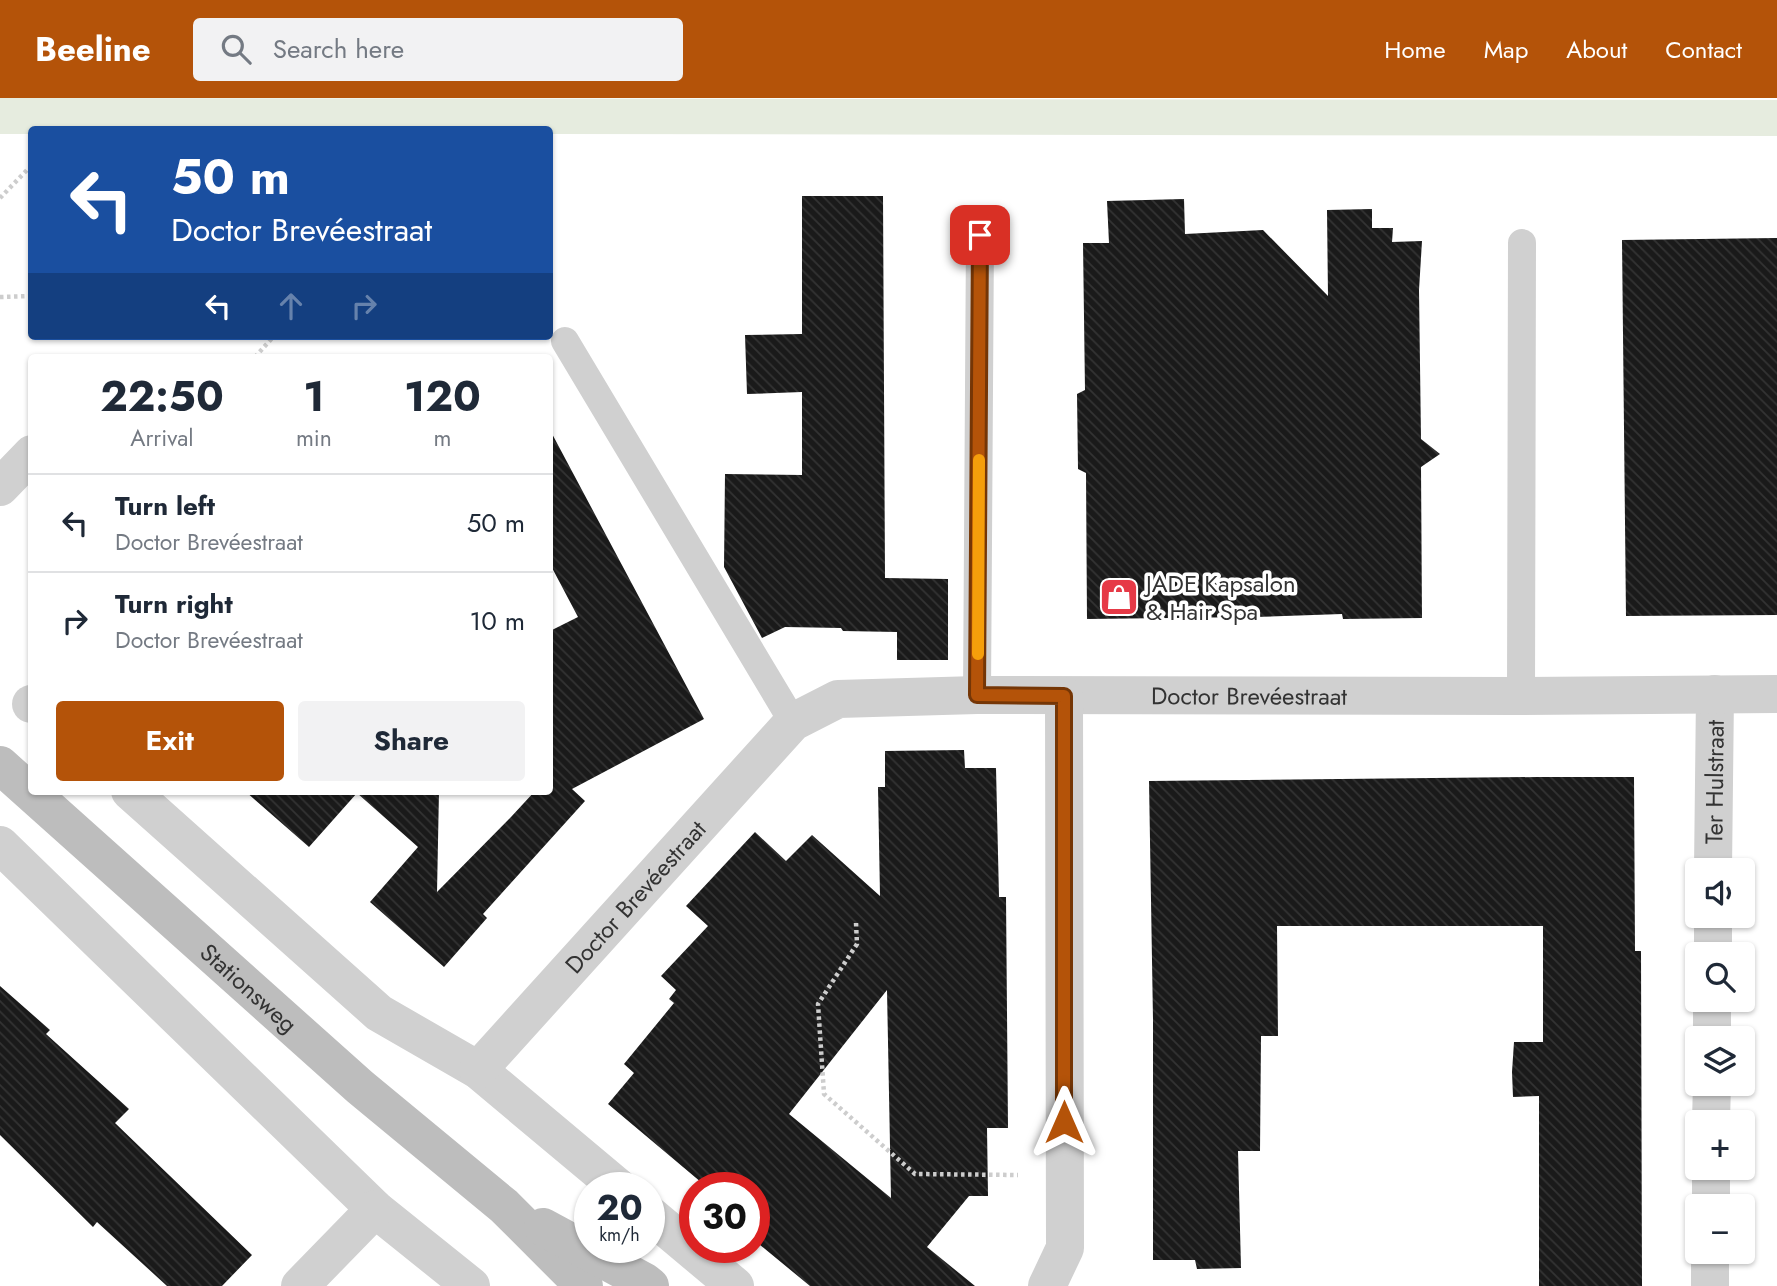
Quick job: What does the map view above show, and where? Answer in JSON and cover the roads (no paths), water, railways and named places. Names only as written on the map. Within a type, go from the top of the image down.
[{"type":"street","points":[[0,487],[28,458]]},
{"type":"street","name":"Ter Hulstraat","points":[[1713,858],[1715,694]]},
{"type":"street","name":"Doctor Brevéestraat","points":[[478,1070],[793,722],[838,699],[977,695],[1777,694]]},
{"type":"street","points":[[1047,1286],[1065,1248],[1064,696]]},
{"type":"street","name":"Stationsweg","points":[[0,765],[28,790]]},
{"type":"street","name":"Stationsweg","points":[[34,795],[360,1087],[504,1206],[584,1286]]},
{"type":"street","points":[[134,795],[379,1013],[478,1070],[600,1172]]},
{"type":"street","points":[[0,845],[375,1209],[471,1286]]},
{"type":"street","name":"Stationsweg","points":[[504,1206],[649,1286]]},
{"type":"street","points":[[300,1286],[375,1209]]},
{"type":"street","points":[[665,1227],[735,1286]]},
{"type":"street","points":[[1710,1264],[1710,1286]]},
{"type":"lane","points":[[977,695],[980,235]]},
{"type":"lane","points":[[1521,696],[1522,243]]},
{"type":"lane","points":[[565,341],[793,722]]},
{"type":"place","name":"JADE Kapsalon & Hair Spa","points":[[1119,597]]}]
